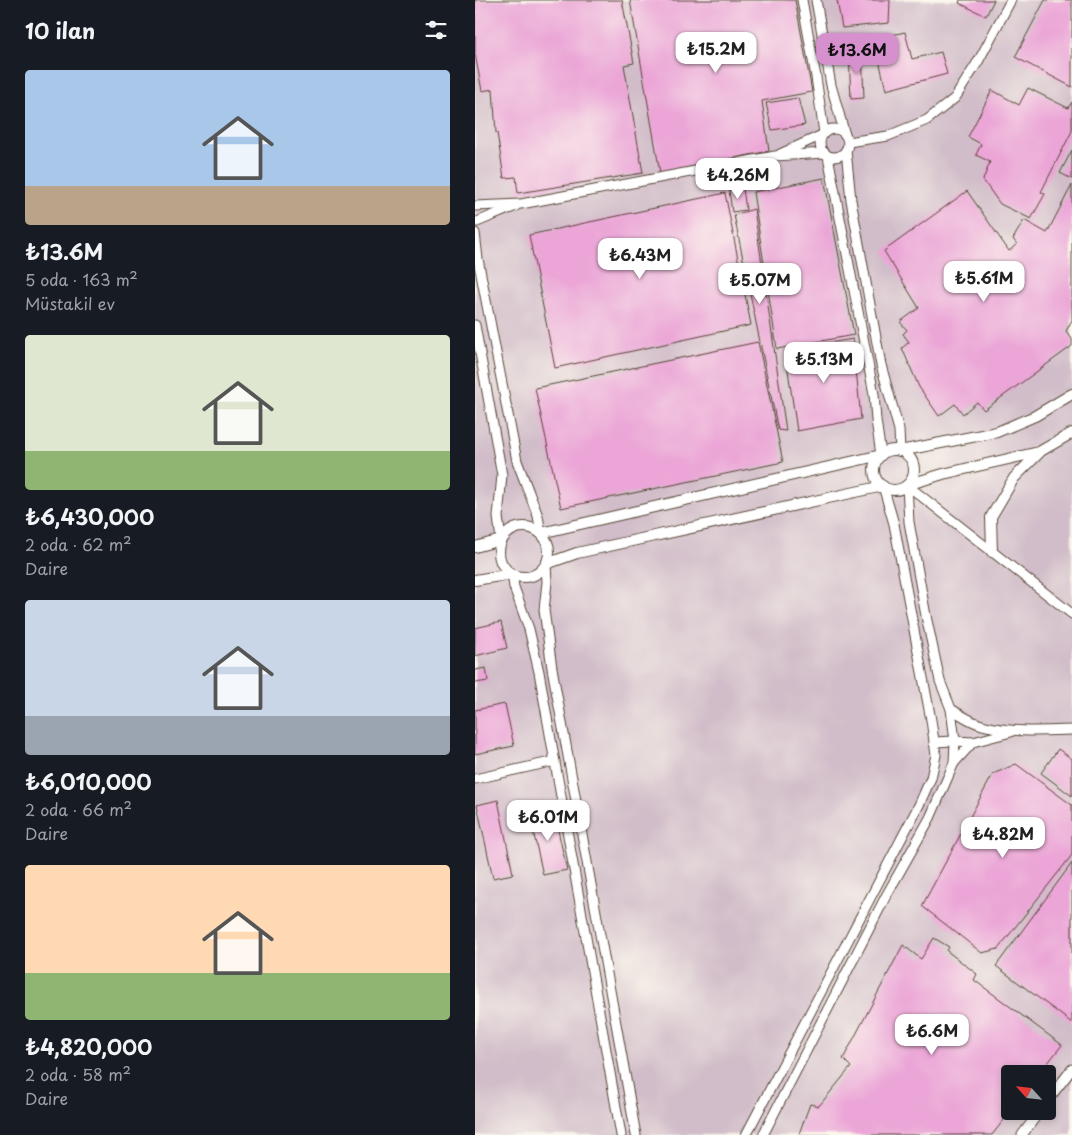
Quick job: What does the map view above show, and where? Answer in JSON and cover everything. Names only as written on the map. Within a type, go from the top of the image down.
[{"type":"street","points":[[802,0],[816,77],[823,134],[820,143],[827,155],[838,201],[873,394],[881,455]]},
{"type":"street","points":[[816,0],[831,85],[846,142],[851,200],[881,365],[899,430],[900,450]]},
{"type":"street","points":[[846,142],[888,136],[927,120],[955,98],[979,60],[1011,0]]},
{"type":"street","points":[[775,156],[833,129],[838,130],[846,142]]},
{"type":"street","points":[[476,224],[478,213],[475,206],[521,204],[775,156],[827,155],[837,157],[840,155],[846,142]]},
{"type":"street","points":[[476,224],[521,204]]},
{"type":"street","points":[[475,233],[478,259],[517,461],[539,516],[541,533]]},
{"type":"street","points":[[475,325],[502,475],[498,517],[501,540]]},
{"type":"street","points":[[1072,394],[1035,416],[997,432],[900,450],[889,450],[876,461],[874,470],[876,478],[883,486],[894,490],[943,474],[1039,452],[1072,433]]},
{"type":"street","points":[[900,450],[911,458],[914,467],[911,480],[907,485],[909,522],[940,681],[951,709],[955,741],[954,763]]},
{"type":"street","points":[[992,552],[991,517],[1014,478],[1042,450]]},
{"type":"street","points":[[541,533],[881,455]]},
{"type":"street","points":[[907,485],[1072,614]]},
{"type":"street","points":[[546,564],[577,553],[883,486]]},
{"type":"street","points":[[746,1135],[919,805],[931,778],[936,755],[894,524],[883,486]]},
{"type":"street","points":[[525,526],[534,528],[541,533],[547,540],[549,556],[546,564],[537,574],[521,577],[512,574],[504,568],[499,558],[499,543],[503,536],[510,530],[525,526]]},
{"type":"street","points":[[475,547],[501,540]]},
{"type":"street","points":[[546,564],[547,582],[544,610],[552,668],[635,1135]]},
{"type":"street","points":[[475,580],[512,574]]},
{"type":"street","points":[[512,574],[514,587],[529,629],[539,672],[621,1135]]},
{"type":"street","points":[[951,709],[981,725],[1014,731],[1072,730]]},
{"type":"street","points":[[934,742],[973,742],[1014,731]]},
{"type":"street","points":[[763,1135],[886,896],[930,818],[954,763],[973,742]]},
{"type":"street","points":[[475,779],[555,761]]},
{"type":"street","points":[[1056,1089],[1072,1069]]},
{"type":"street","points":[[1022,1135],[1033,1120]]},
{"type":"shaded area","points":[[475,0],[1072,0],[1072,1135],[475,1135]]},
{"type":"building","points":[[475,0],[622,0],[634,63],[624,65],[643,173],[518,193],[516,177],[504,178],[496,133],[493,89],[482,91],[475,54]]},
{"type":"building","points":[[630,0],[795,0],[812,92],[762,101],[769,151],[660,173]]},
{"type":"building","points":[[837,0],[890,0],[889,23],[842,28]]},
{"type":"building","points":[[960,0],[994,0],[986,16],[959,3]]},
{"type":"building","points":[[1045,0],[1072,0],[1072,87],[1015,57]]},
{"type":"building","points":[[905,32],[912,59],[941,52],[947,74],[886,90],[874,39]]},
{"type":"building","points":[[862,52],[864,98],[851,99],[849,53]]},
{"type":"building","points":[[1028,88],[1068,108],[1072,102],[1072,131],[1041,192],[1045,194],[1031,219],[1000,204],[983,180],[990,162],[976,155],[981,144],[968,137],[992,90],[1019,105]]},
{"type":"building","points":[[798,98],[805,125],[772,130],[766,103]]},
{"type":"building","points":[[1072,150],[1072,179],[1060,173]]},
{"type":"building","points":[[824,178],[854,335],[777,349],[753,192]]},
{"type":"building","points":[[1072,185],[1072,320],[1066,331],[1072,339],[1072,346],[984,410],[977,402],[963,414],[955,404],[939,416],[919,387],[902,348],[909,342],[903,334],[907,330],[900,322],[919,308],[884,251],[967,191],[1009,251],[1017,244],[1013,239],[1024,220],[1047,233]]},
{"type":"building","points":[[743,188],[746,210],[732,212],[729,190]]},
{"type":"building","points":[[725,193],[751,325],[555,368],[529,235]]},
{"type":"building","points":[[754,209],[786,431],[778,430],[734,215]]},
{"type":"building","points":[[853,339],[861,419],[797,431],[785,350]]},
{"type":"building","points":[[758,342],[783,462],[561,508],[535,388]]},
{"type":"building","points":[[501,622],[507,648],[475,656],[475,628]]},
{"type":"building","points":[[486,668],[488,681],[475,683],[475,670]]},
{"type":"building","points":[[505,704],[514,746],[475,754],[475,710]]},
{"type":"building","points":[[1058,749],[1072,759],[1072,796],[1041,773]]},
{"type":"building","points":[[1016,764],[1072,805],[1072,855],[998,949],[982,953],[922,906],[993,774]]},
{"type":"building","points":[[498,800],[513,874],[493,878],[477,805]]},
{"type":"building","points":[[553,808],[567,870],[543,875],[529,813]]},
{"type":"building","points":[[1072,863],[1072,1023],[996,966]]},
{"type":"building","points":[[934,938],[949,947],[947,951],[977,974],[974,980],[1062,1045],[1046,1065],[1001,1065],[1001,1120],[1004,1120],[992,1135],[799,1135],[810,1104],[819,1106],[851,1067],[843,1059],[903,945],[921,959]]}]
